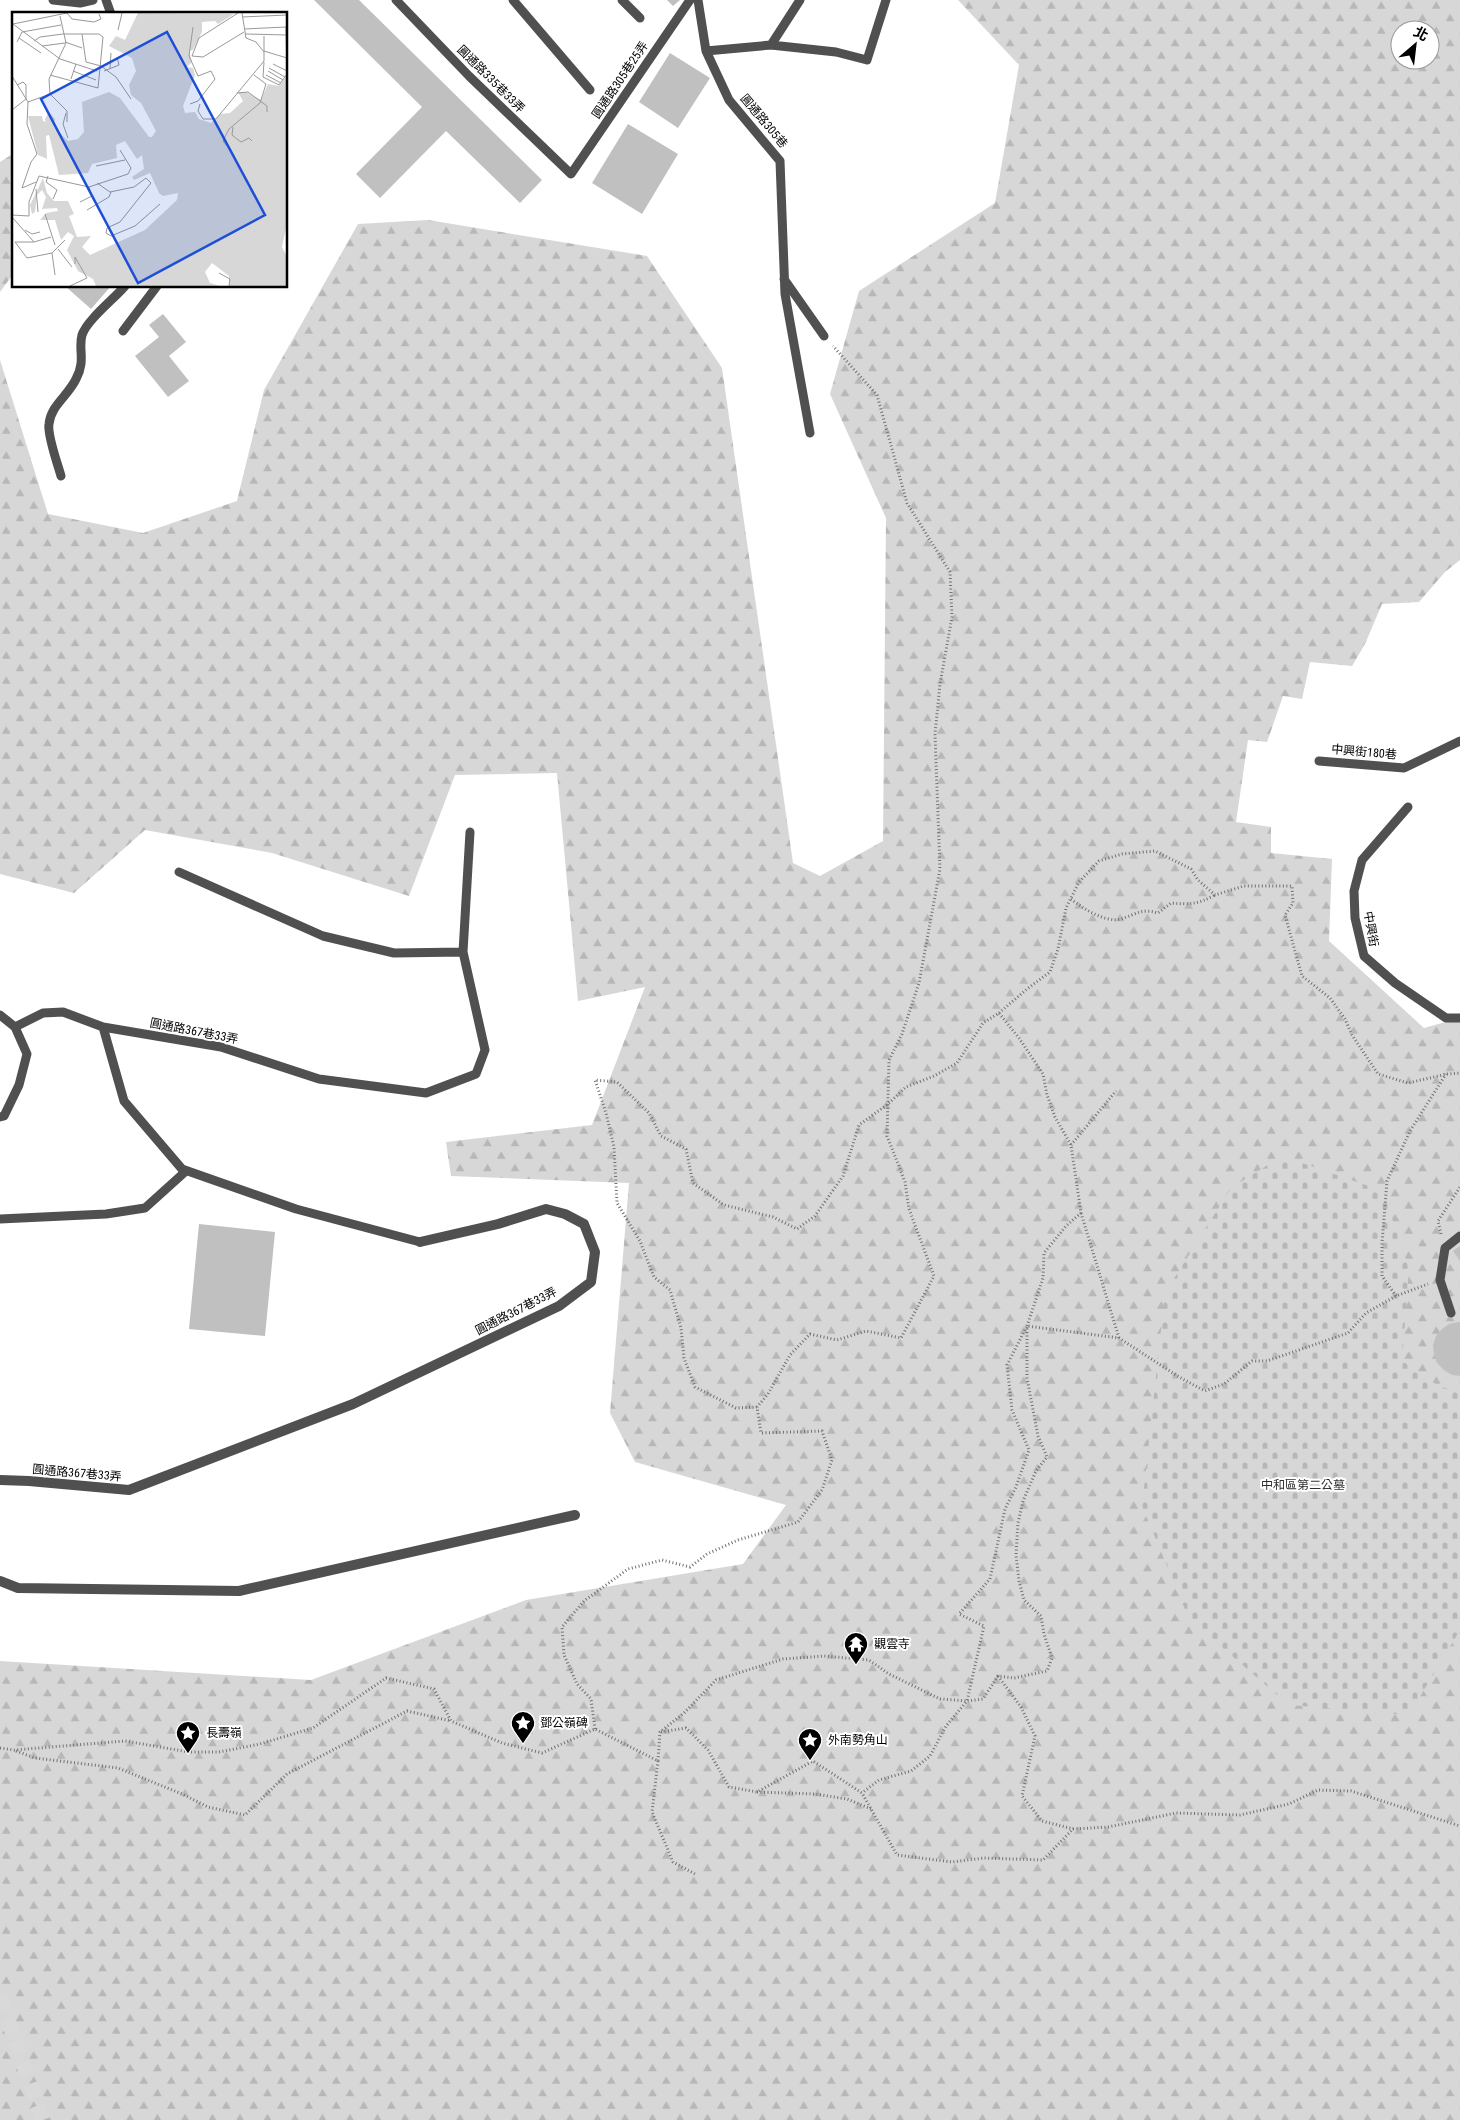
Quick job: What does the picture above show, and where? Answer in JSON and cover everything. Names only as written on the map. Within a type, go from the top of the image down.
[{"type":"street","name":"圓通路367巷33弄","points":[[0,1480],[129,1490],[353,1404],[558,1306],[591,1282],[595,1252],[584,1224],[565,1214],[546,1209],[498,1224],[420,1242]]},
{"type":"street","points":[[0,1581],[18,1588],[239,1591],[576,1515]]},
{"type":"lane","points":[[53,0],[80,3],[93,0]]},
{"type":"lane","points":[[106,0],[110,12]]},
{"type":"lane","name":"圓通路335巷33弄","points":[[396,0],[469,76],[571,174]]},
{"type":"lane","points":[[513,0],[590,90]]},
{"type":"lane","points":[[622,0],[640,18]]},
{"type":"lane","name":"圓通路305巷25弄","points":[[571,174],[690,0]]},
{"type":"lane","name":"圓通路305巷","points":[[698,0],[706,51],[729,100],[780,161],[785,294],[810,433]]},
{"type":"lane","points":[[771,45],[800,0]]},
{"type":"lane","points":[[706,51],[771,45],[836,52],[866,60],[886,0]]},
{"type":"lane","points":[[784,278],[824,336]]},
{"type":"lane","points":[[61,476],[48,426],[51,416],[55,406],[76,380],[82,364],[82,335],[90,322],[123,288]]},
{"type":"lane","points":[[123,331],[155,288]]},
{"type":"lane","name":"中興街180巷","points":[[1319,761],[1404,768],[1460,741]]},
{"type":"lane","name":"中興街","points":[[1408,807],[1362,860],[1354,891],[1355,918],[1364,956],[1395,983],[1446,1018],[1460,1018]]},
{"type":"lane","name":"圓通路367巷33弄","points":[[15,1027],[42,1013],[63,1012],[103,1027],[220,1047],[319,1078],[426,1093],[476,1074],[485,1050],[463,952],[470,832]]},
{"type":"lane","points":[[178,872],[323,936],[394,953],[463,952]]},
{"type":"lane","points":[[0,1015],[15,1027],[27,1054],[19,1085],[4,1116],[0,1116]]},
{"type":"lane","name":"圓通路367巷33弄","points":[[103,1027],[124,1101],[182,1169],[296,1209],[420,1242]]},
{"type":"lane","points":[[0,1219],[106,1214],[145,1208],[186,1170]]},
{"type":"lane","points":[[1452,1313],[1440,1280],[1445,1248],[1460,1236]]},
{"type":"path","points":[[824,336],[877,395],[907,503],[950,572],[952,617],[940,684],[935,734],[940,869],[919,983],[902,1034],[889,1060],[888,1104],[887,1136],[905,1182],[909,1209],[934,1276],[901,1338],[866,1331],[838,1340],[810,1334],[790,1355],[768,1394],[757,1407],[736,1408],[695,1387],[684,1358],[681,1328],[670,1290],[654,1277],[640,1241],[617,1203],[614,1148],[606,1113],[595,1080],[617,1082],[649,1113],[661,1136],[686,1149],[693,1183],[724,1205],[773,1217],[797,1229],[815,1216],[843,1176],[859,1125],[888,1104],[906,1087],[934,1076],[957,1063],[983,1023],[999,1014],[1050,972],[1058,949],[1066,908],[1079,882],[1099,861],[1122,854],[1155,851],[1191,869],[1198,880],[1215,895]]},
{"type":"path","points":[[1071,898],[1090,913],[1118,920],[1145,910],[1158,913],[1171,903],[1190,905],[1244,886],[1292,886],[1293,903],[1285,915],[1302,976],[1330,998],[1378,1074],[1408,1083],[1460,1073]]},
{"type":"path","points":[[999,1014],[1019,1038],[1044,1074],[1047,1095],[1055,1117],[1071,1145],[1081,1212],[1119,1338]]},
{"type":"path","points":[[1396,1296],[1382,1276],[1382,1243],[1387,1181],[1410,1131],[1447,1074]]},
{"type":"path","points":[[1071,1145],[1116,1091]]},
{"type":"path","points":[[1445,1248],[1438,1221],[1460,1187]]},
{"type":"path","points":[[862,1793],[879,1780],[911,1771],[930,1756],[946,1726],[967,1701],[984,1626],[959,1614],[990,1579],[1004,1509],[1016,1487],[1029,1450],[1012,1410],[1007,1365],[1027,1326],[1043,1278],[1044,1253],[1066,1226],[1081,1212]]},
{"type":"path","points":[[1027,1326],[1119,1338],[1179,1377],[1205,1391],[1224,1384],[1252,1361],[1267,1361],[1348,1333],[1366,1313],[1396,1296],[1440,1280]]},
{"type":"path","points":[[998,1676],[1014,1678],[1048,1671],[1052,1658],[1044,1634],[1041,1616],[1024,1600],[1019,1581],[1016,1555],[1018,1523],[1023,1501],[1036,1471],[1046,1457],[1038,1436],[1027,1378],[1027,1326]]},
{"type":"path","points":[[595,1729],[591,1699],[577,1684],[564,1654],[562,1627],[584,1601],[628,1569],[662,1560],[690,1567],[707,1554],[738,1540],[798,1522],[822,1490],[832,1460],[822,1431],[761,1433],[757,1407]]},
{"type":"path","points":[[695,1874],[673,1862],[652,1812],[660,1732],[684,1712],[716,1680],[783,1659],[824,1656],[869,1660],[889,1674],[940,1699],[967,1701],[983,1698],[998,1676]]},
{"type":"path","points":[[998,1676],[1021,1708],[1035,1736],[1022,1796],[1042,1820],[1073,1829],[1108,1827],[1176,1813],[1240,1814],[1289,1804],[1318,1790],[1351,1791],[1460,1826]]},
{"type":"path","points":[[14,1750],[125,1741],[189,1752],[219,1752],[260,1744],[313,1728],[386,1678],[434,1689],[452,1721]]},
{"type":"path","points":[[0,1748],[14,1750],[35,1758],[118,1768],[182,1794],[208,1807],[244,1815],[288,1774],[407,1711],[452,1721],[502,1743],[542,1753],[595,1729]]},
{"type":"path","points":[[660,1732],[686,1728],[708,1750],[729,1787],[757,1792],[815,1794],[839,1797],[871,1809]]},
{"type":"path","points":[[595,1729],[658,1761]]},
{"type":"path","points":[[757,1792],[813,1761],[862,1793],[897,1855],[952,1862],[984,1858],[1043,1860],[1073,1829]]},
{"type":"green space","points":[[958,0],[1460,0],[1460,560],[1445,572],[1419,602],[1382,604],[1365,644],[1352,666],[1310,662],[1302,699],[1283,696],[1267,742],[1248,740],[1236,822],[1271,827],[1271,853],[1332,859],[1329,941],[1424,1028],[1460,1018],[1460,2120],[0,2120],[0,1661],[311,1680],[526,1600],[743,1564],[786,1505],[635,1462],[610,1413],[629,1183],[451,1176],[446,1142],[592,1125],[645,987],[578,1001],[557,773],[455,775],[409,896],[272,853],[145,830],[74,893],[0,874],[0,360],[48,514],[143,533],[237,501],[264,390],[358,224],[428,220],[647,256],[722,368],[793,863],[820,876],[883,841],[886,518],[830,394],[859,291],[995,203],[1019,65]]},
{"type":"green space","points":[[12,154],[12,276],[0,292],[0,162]]},
{"type":"green space","name":"中和區第二公墓","points":[[1282,1156],[1383,1191],[1409,1269],[1402,1361],[1440,1387],[1460,1391],[1460,1630],[1409,1715],[1289,1705],[1189,1619],[1142,1506],[1165,1293],[1231,1188]]},
{"type":"building","points":[[314,0],[359,0],[542,180],[520,203],[446,131],[380,198],[356,174],[422,107]]},
{"type":"building","points":[[667,0],[680,0],[673,6]]},
{"type":"building","points":[[670,53],[710,78],[678,128],[639,102]]},
{"type":"building","points":[[628,124],[678,154],[642,214],[592,183]]},
{"type":"building","points":[[67,288],[109,288],[91,309]]},
{"type":"building","points":[[163,314],[186,342],[169,356],[189,381],[168,397],[135,356],[159,337],[149,325]]},
{"type":"building","points":[[199,1224],[275,1232],[265,1336],[189,1329]]},
{"type":"building","points":[[1460,1246],[1460,1261],[1453,1251]]},
{"type":"building","points":[[1460,1322],[1460,1376],[1452,1375],[1437,1363],[1433,1345],[1436,1336],[1442,1329],[1449,1324]]},
{"type":"tunnel","points":[[0,1997],[43,2120]]},
{"type":"place","name":"觀雲寺","points":[[856,1665]]},
{"type":"place","name":"鄧公嶺碑","points":[[523,1744]]},
{"type":"place","name":"長壽嶺","points":[[188,1754]]},
{"type":"place","name":"外南勢角山","points":[[810,1761]]}]
